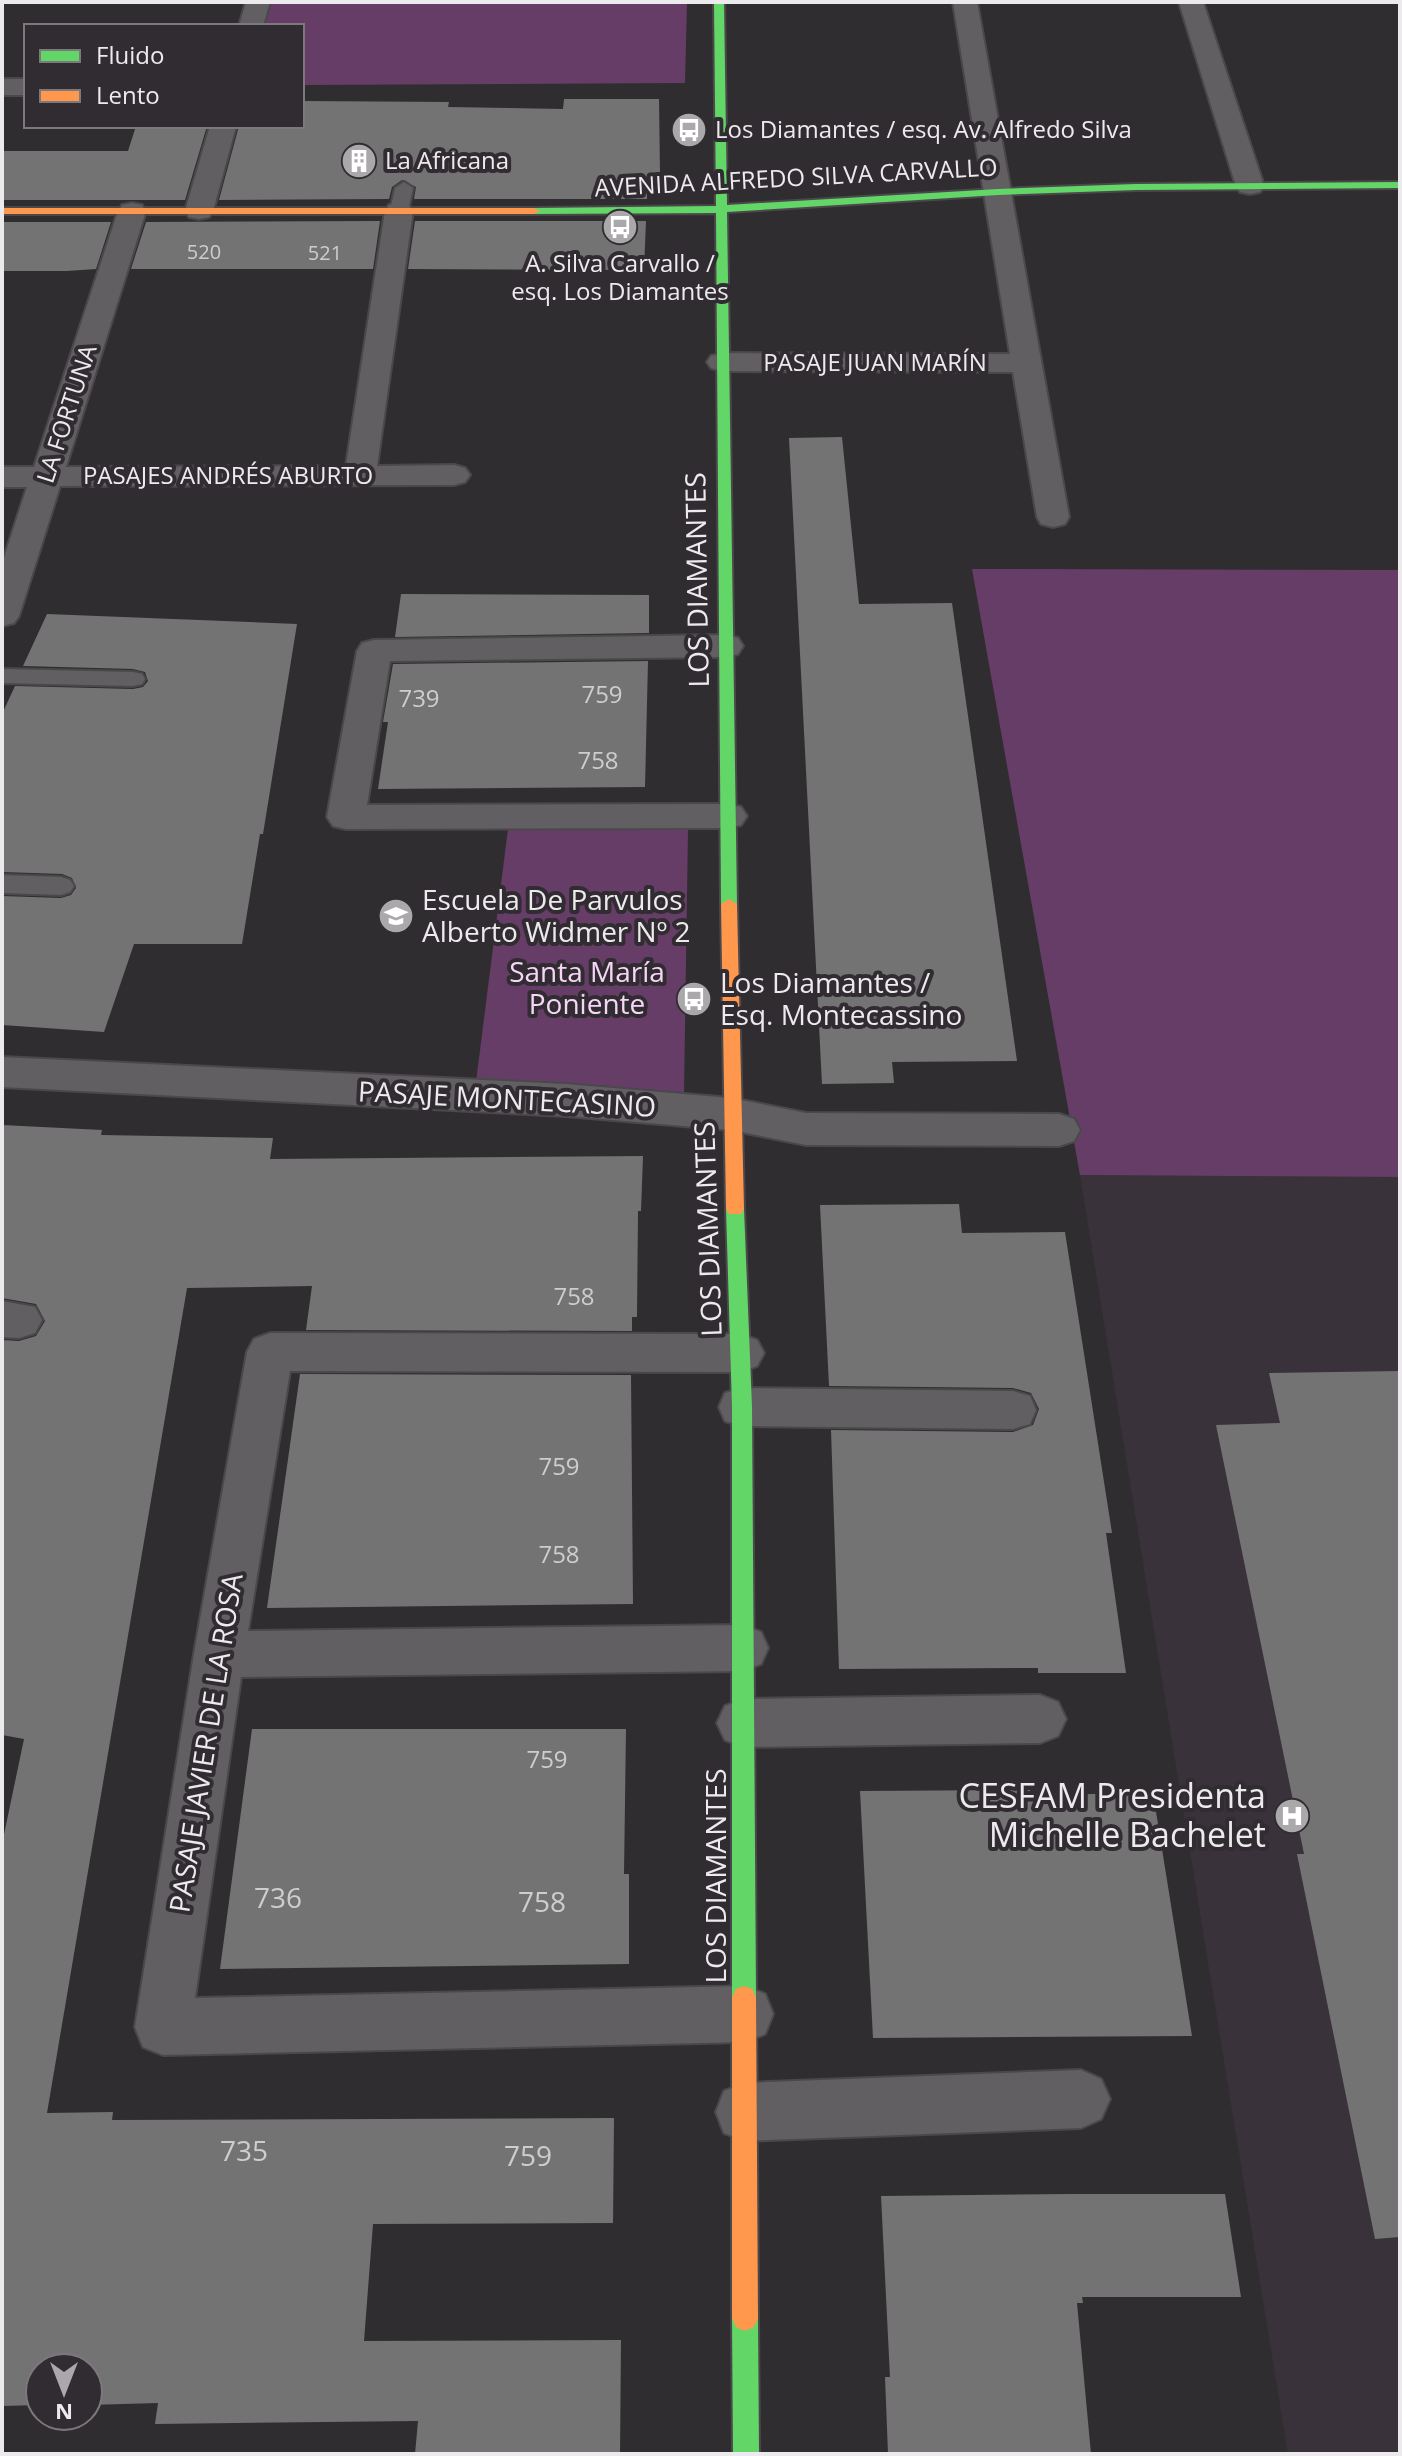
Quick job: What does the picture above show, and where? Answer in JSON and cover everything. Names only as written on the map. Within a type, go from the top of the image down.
[{"type":"street","points":[[252,24],[258,2]]},
{"type":"street","name":"LOS DIAMANTES","points":[[719,2],[731,1114],[742,1407],[746,2454]]},
{"type":"street","points":[[965,2],[1053,517]]},
{"type":"street","points":[[1191,2],[1250,186]]},
{"type":"street","points":[[2,87],[24,87]]},
{"type":"street","points":[[199,211],[222,128]]},
{"type":"street","name":"AVENIDA ALFREDO SILVA CARVALLO","points":[[2,211],[199,211],[402,200],[720,210],[998,192],[1400,185]]},
{"type":"street","points":[[360,476],[402,200]]},
{"type":"street","name":"LA FORTUNA","points":[[2,616],[132,211]]},
{"type":"street","name":"PASAJE JUAN MARÍN","points":[[722,362],[1027,363]]},
{"type":"street","name":"PASAJES ANDRÉS ABURTO","points":[[2,477],[454,475]]},
{"type":"street","points":[[726,646],[374,651],[346,817],[728,816]]},
{"type":"street","name":"PASAJE MONTECASINO","points":[[2,1072],[566,1100],[731,1114],[806,1129],[1059,1130]]},
{"type":"street","name":"PASAJE JAVIER DE LA ROSA","points":[[741,1353],[270,1352],[219,1654],[163,2027],[745,2014]]},
{"type":"street","points":[[742,1407],[1013,1410]]},
{"type":"street","points":[[219,1654],[743,1648]]},
{"type":"street","points":[[743,1723],[1040,1719]]},
{"type":"street","points":[[745,2112],[1081,2099]]},
{"type":"lane","points":[[2,676],[133,679]]},
{"type":"lane","points":[[2,884],[61,886]]},
{"type":"shaded area","name":"CESFAM Presidenta Michelle Bachelet","points":[[1080,1175],[1400,1177],[1400,2454],[1288,2454]]},
{"type":"green space","points":[[270,2],[687,2],[685,83],[304,85],[304,24],[264,24]]},
{"type":"green space","points":[[972,569],[1400,570],[1400,1177],[1080,1175]]},
{"type":"green space","name":"Santa María Poniente","points":[[508,829],[688,829],[684,1092],[476,1082]]},
{"type":"building","points":[[564,99],[659,99],[660,174],[647,174],[647,199],[414,199],[416,187],[402,180],[392,187],[389,199],[219,200],[238,128],[304,128],[304,101],[449,102],[448,107],[563,109]]},
{"type":"building","points":[[135,128],[206,128],[185,200],[2,200],[2,151],[128,151]]},
{"type":"building","points":[[380,221],[373,269],[131,269],[146,222]]},
{"type":"building","points":[[415,221],[646,221],[644,270],[408,269]]},
{"type":"building","points":[[2,222],[111,222],[96,269],[2,271]]},
{"type":"building","points":[[842,437],[859,604],[952,603],[1017,1061],[892,1062],[894,1083],[822,1084],[789,438]]},
{"type":"building","points":[[401,594],[649,595],[649,633],[395,637]]},
{"type":"building","points":[[47,614],[297,624],[242,944],[134,944],[104,1032],[2,1025],[2,896],[61,898],[71,895],[76,888],[72,878],[62,874],[2,872],[2,714],[15,686],[133,689],[143,687],[148,681],[145,672],[133,669],[23,666]]},
{"type":"building","points":[[648,661],[645,787],[378,789],[388,722],[383,722],[393,664]]},
{"type":"building","points":[[2,1125],[102,1130],[101,1135],[273,1138],[270,1159],[643,1156],[641,1211],[638,1211],[637,1317],[632,1317],[632,1331],[306,1330],[312,1286],[187,1288],[47,2113],[113,2112],[112,2120],[614,2118],[613,2223],[373,2224],[364,2341],[621,2340],[620,2454],[415,2454],[418,2421],[155,2424],[158,2403],[104,2405],[104,2352],[24,2352],[24,2405],[2,2406],[2,1844],[24,1739],[2,1735],[2,1340],[19,1341],[36,1336],[45,1321],[36,1304],[2,1298]]},
{"type":"building","points":[[959,1204],[962,1233],[1065,1232],[1112,1533],[1106,1533],[1126,1673],[1038,1673],[1038,1668],[839,1669],[831,1430],[1013,1432],[1033,1425],[1039,1409],[1031,1393],[1013,1388],[829,1386],[820,1205]]},
{"type":"building","points":[[1400,1371],[1400,2237],[1375,2239],[1297,1854],[1304,1854],[1216,1425],[1280,1423],[1269,1373]]},
{"type":"building","points":[[300,1374],[631,1375],[633,1604],[267,1608]]},
{"type":"building","points":[[252,1729],[626,1729],[624,1874],[629,1874],[629,1964],[220,1969]]},
{"type":"building","points":[[1030,1790],[1030,1795],[1153,1793],[1192,2036],[873,2038],[860,1791]]},
{"type":"building","points":[[1225,2194],[1241,2297],[1082,2297],[1083,2303],[1077,2303],[1091,2454],[888,2454],[885,2377],[890,2377],[881,2196]]},
{"type":"traffic: fast","points":[[719,2],[729,904]]},
{"type":"traffic: fast","points":[[534,211],[690,211],[998,192],[1136,187],[1400,185]]},
{"type":"traffic: fast","points":[[735,1209],[742,1407],[744,1997]]},
{"type":"traffic: fast","points":[[745,2318],[746,2454]]},
{"type":"traffic: slow","points":[[2,211],[534,211]]},
{"type":"traffic: slow","points":[[729,904],[735,1209]]},
{"type":"traffic: slow","points":[[744,1997],[745,2318]]},
{"type":"place","name":"Los Diamantes / esq. Av. Alfredo Silva","points":[[689,130]]},
{"type":"place","name":"La Africana","points":[[359,161]]},
{"type":"place","name":"A. Silva Carvallo / esq. Los Diamantes","points":[[620,227]]},
{"type":"place","name":"Escuela De Parvulos Alberto Widmer Nº 2","points":[[396,916]]},
{"type":"place","name":"Los Diamantes / Esq. Montecassino","points":[[694,999]]},
{"type":"place","name":"CESFAM Presidenta Michelle Bachelet","points":[[1292,1816]]}]
